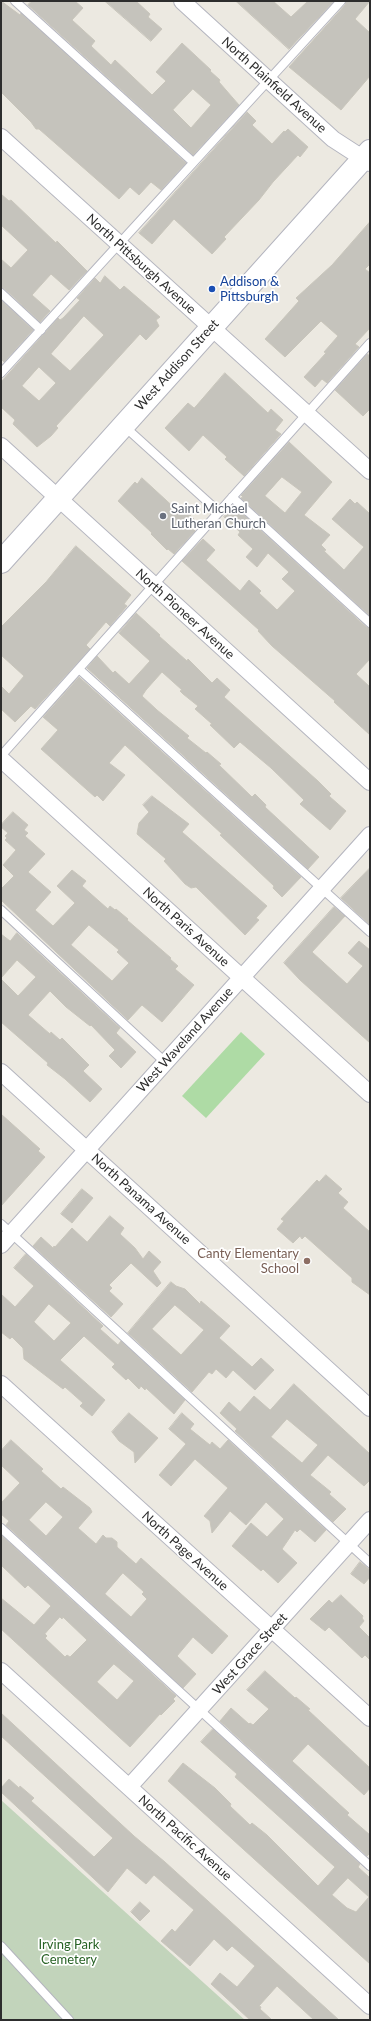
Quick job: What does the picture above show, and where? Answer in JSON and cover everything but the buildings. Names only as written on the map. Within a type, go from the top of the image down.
[{"type":"street","name":"North Plainfield Avenue","points":[[182,1],[333,139],[368,157]]},
{"type":"street","name":"North Pittsburgh Avenue","points":[[1,136],[370,471]]},
{"type":"street","name":"West Addison Street","points":[[1,562],[368,157]]},
{"type":"street","name":"North Pioneer Avenue","points":[[1,446],[370,782]]},
{"type":"street","name":"North Paris Avenue","points":[[1,759],[370,1094]]},
{"type":"street","name":"West Waveland Avenue","points":[[1,1246],[6,1229],[87,1150],[370,835]]},
{"type":"street","name":"North Panama Avenue","points":[[1,1072],[370,1408]]},
{"type":"street","name":"North Page Avenue","points":[[1,1384],[370,1718]]},
{"type":"street","name":"West Grace Street","points":[[130,1788],[370,1520]]},
{"type":"street","name":"North Pacific Avenue","points":[[1,1671],[370,2006]]},
{"type":"lane","points":[[15,1],[194,162]]},
{"type":"lane","points":[[1,373],[341,1]]},
{"type":"lane","points":[[1,293],[40,330]]},
{"type":"lane","points":[[1,756],[370,343]]},
{"type":"lane","points":[[123,426],[219,512]]},
{"type":"lane","points":[[232,497],[370,622]]},
{"type":"lane","points":[[79,668],[370,932]]},
{"type":"lane","points":[[1,910],[165,1062]]},
{"type":"lane","points":[[6,1229],[370,1562]]},
{"type":"lane","points":[[1,1528],[370,1866]]},
{"type":"lane","points":[[1,1946],[69,2020]]},
{"type":"green space","points":[[241,1032],[265,1054],[206,1118],[182,1096]]},
{"type":"green space","name":"Irving Park Cemetery","points":[[1,1800],[245,2020],[1,2020]]},
{"type":"place","name":"Addison & Pittsburgh","points":[[212,289]]},
{"type":"place","name":"Saint Michael Lutheran Church","points":[[163,516]]},
{"type":"place","name":"Canty Elementary School","points":[[307,1261]]}]
